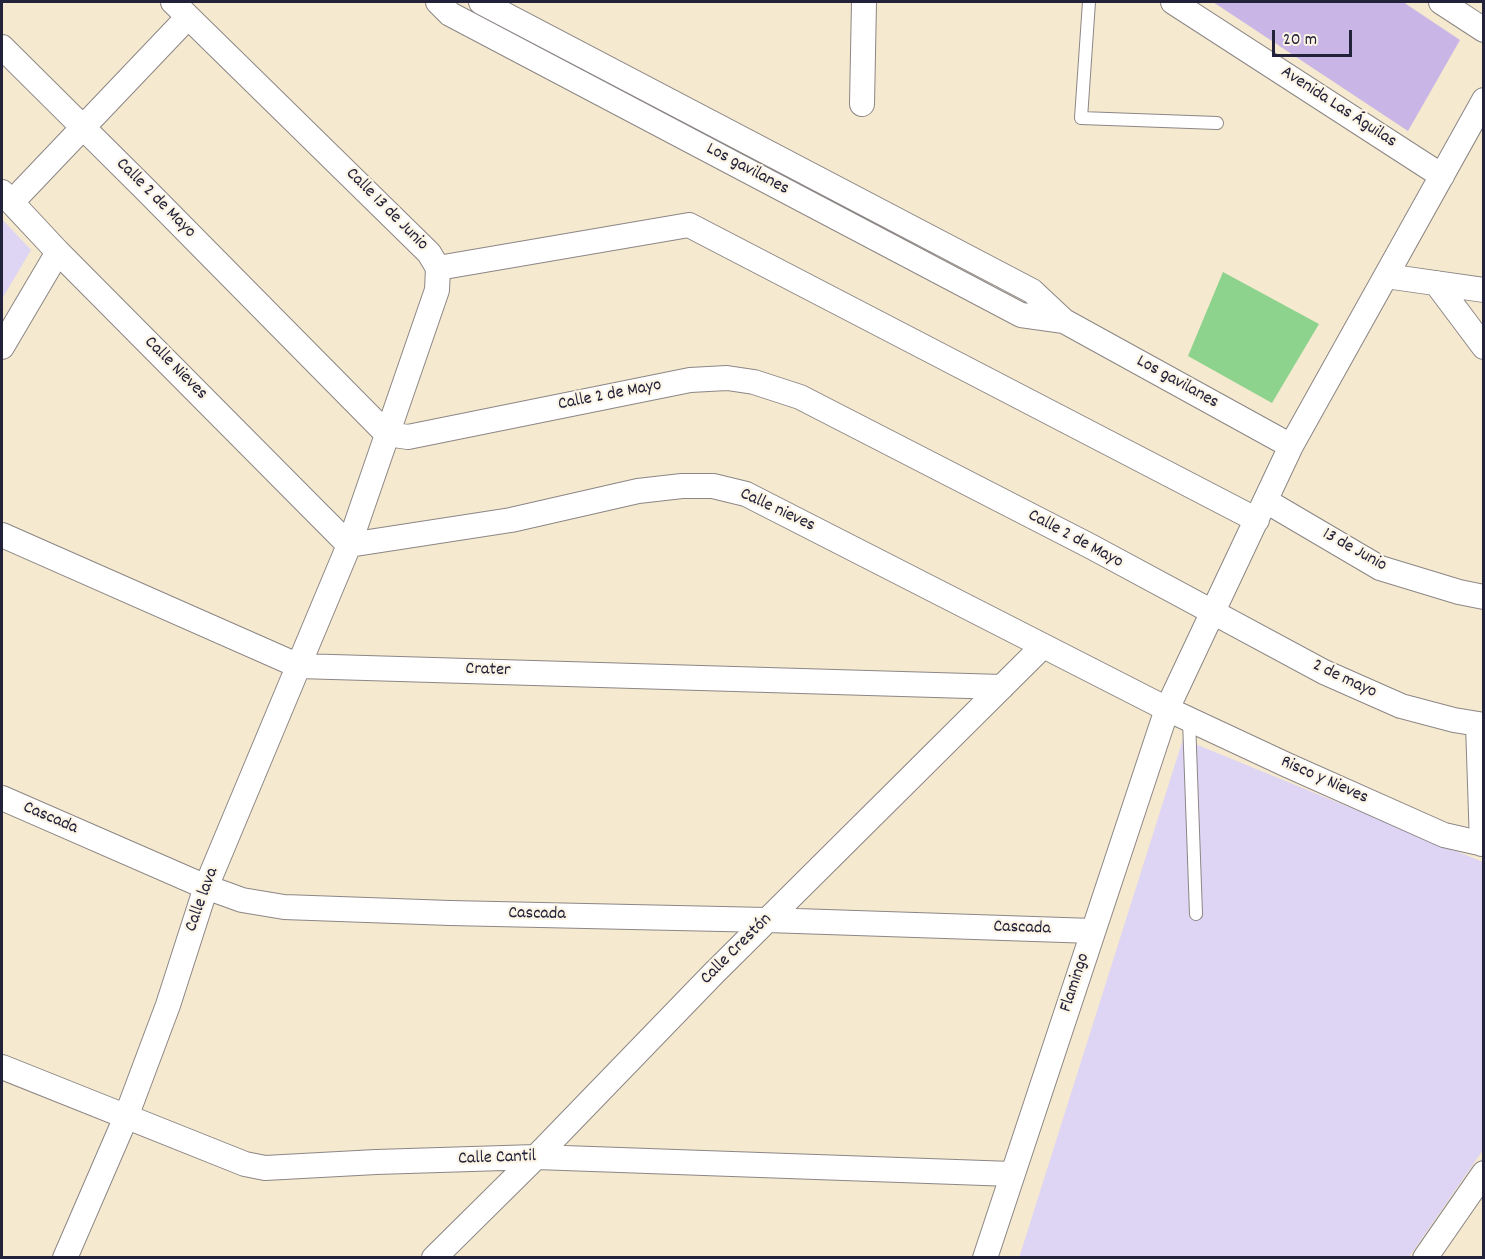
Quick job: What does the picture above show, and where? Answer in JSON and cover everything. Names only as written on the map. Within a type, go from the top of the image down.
[{"type":"street","name":"Los gavilanes","points":[[438,2],[450,14],[1021,315],[1064,321]]},
{"type":"street","name":"Los gavilanes","points":[[481,2],[1032,291],[1064,321],[1291,446]]},
{"type":"street","points":[[862,104],[864,2]]},
{"type":"street","name":"Avenida Las Águilas","points":[[1173,2],[1442,176]]},
{"type":"street","points":[[1441,2],[1484,30]]},
{"type":"street","points":[[7,197],[82,128],[181,9]]},
{"type":"street","name":"Calle 13 de Junio","points":[[181,9],[429,253],[438,268],[437,290],[349,545]]},
{"type":"street","name":"Calle 2 de Mayo","points":[[2,47],[387,434],[408,437],[690,380],[727,378],[754,382],[800,398],[1090,546],[1213,612]]},
{"type":"street","name":"Flamingo","points":[[985,1257],[1167,709],[1291,446],[1484,100]]},
{"type":"street","points":[[815,206],[828,184]]},
{"type":"street","name":"Calle Nieves","points":[[7,197],[58,252],[349,545]]},
{"type":"street","name":"13 de Junio","points":[[438,268],[689,225],[1380,568],[1459,592],[1484,597]]},
{"type":"street","points":[[2,347],[58,252]]},
{"type":"street","points":[[1386,276],[1484,290]]},
{"type":"street","points":[[1436,283],[1484,347]]},
{"type":"street","name":"Calle nieves","points":[[349,545],[511,520],[638,491],[682,486],[713,486],[746,494],[1167,709]]},
{"type":"street","name":"Crater","points":[[2,535],[299,666],[1002,687]]},
{"type":"street","name":"Calle lava","points":[[65,1257],[126,1117],[168,1005],[206,887],[349,545]]},
{"type":"street","name":"2 de mayo","points":[[1213,612],[1324,672],[1401,706],[1481,725]]},
{"type":"street","name":"Calle Crestón","points":[[434,1257],[536,1157],[713,974],[1043,646]]},
{"type":"street","name":"Risco y Nieves","points":[[1167,709],[1444,835],[1483,844]]},
{"type":"street","points":[[1481,725],[1483,844]]},
{"type":"street","name":"Cascada","points":[[2,798],[206,887],[242,900],[284,907],[1093,931]]},
{"type":"street","name":"Calle Cantil","points":[[2,1067],[244,1164],[265,1168],[536,1157],[1012,1174]]},
{"type":"street","points":[[1425,1257],[1484,1173]]},
{"type":"lane","points":[[1089,2],[1081,118],[1217,123]]},
{"type":"lane","points":[[1189,720],[1196,914]]},
{"type":"shaded area","points":[[2,219],[31,250],[2,299]]},
{"type":"shaded area","points":[[1183,739],[1483,862],[1483,1150],[1409,1257],[1019,1258]]},
{"type":"green space","points":[[1223,272],[1319,324],[1272,403],[1188,356]]},
{"type":"building","points":[[1213,2],[1403,2],[1460,40],[1408,131]]}]
